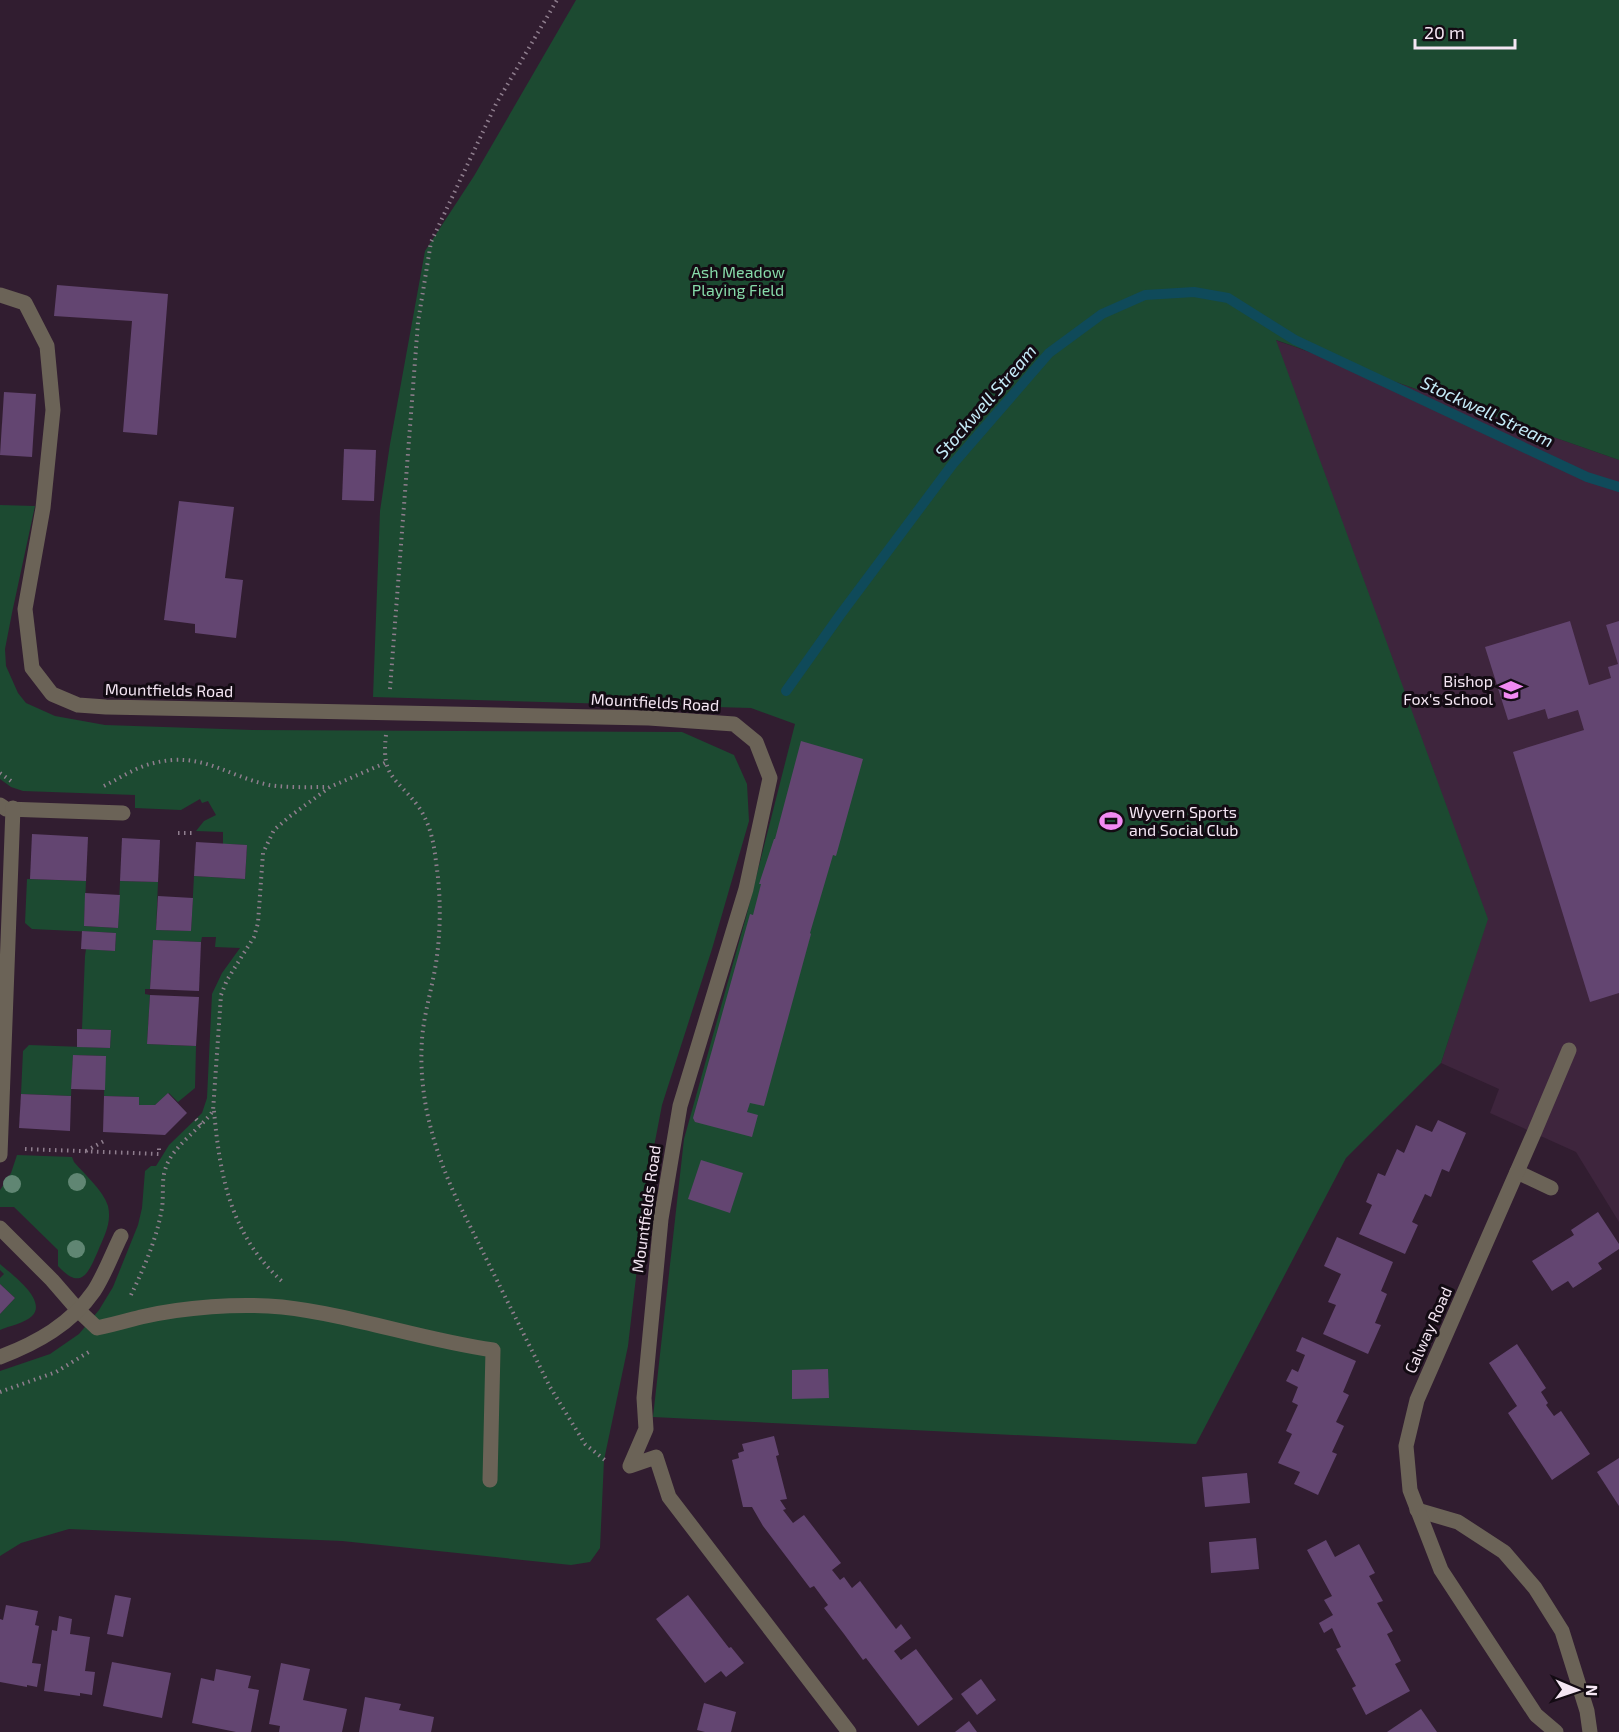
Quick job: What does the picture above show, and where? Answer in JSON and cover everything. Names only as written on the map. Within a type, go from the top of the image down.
[{"type":"street","name":"Mountfields Road","points":[[0,296],[25,303],[47,346],[53,410],[43,508],[25,609],[32,669],[52,694],[78,705],[106,707],[649,718],[734,724],[756,742],[770,778],[746,888],[680,1106],[661,1219],[644,1398],[646,1429],[630,1466]]},
{"type":"street","points":[[0,1155],[7,806],[123,813]]},
{"type":"street","name":"Calway Road","points":[[1556,1732],[1536,1715],[1442,1570],[1410,1490],[1406,1446],[1417,1400],[1569,1050]]},
{"type":"street","points":[[1516,1172],[1551,1188]]},
{"type":"street","points":[[0,1228],[97,1328],[143,1317],[225,1307],[280,1307],[319,1313],[428,1339],[493,1350],[490,1480]]},
{"type":"street","points":[[0,1357],[49,1335],[78,1310],[94,1290],[121,1236]]},
{"type":"street","points":[[630,1466],[656,1457],[669,1497],[849,1732]]},
{"type":"street","points":[[1417,1509],[1458,1522],[1504,1552],[1535,1588],[1562,1631],[1587,1711],[1590,1732]]},
{"type":"path","points":[[557,0],[496,104],[431,242],[418,322],[385,763],[395,782],[418,807],[430,829],[437,866],[439,897],[436,963],[424,1018],[421,1060],[424,1105],[444,1172],[550,1387],[585,1444],[604,1460],[630,1466]]},
{"type":"path","points":[[101,788],[132,771],[152,763],[172,759],[195,760],[269,784],[330,787]]},
{"type":"path","points":[[319,1313],[276,1276],[249,1243],[233,1211],[221,1173],[213,1111],[219,1004],[227,980],[254,937],[258,923],[263,853],[274,830],[330,787],[385,763]]},
{"type":"path","points":[[0,773],[12,782]]},
{"type":"path","points":[[178,832],[196,833]]},
{"type":"path","points":[[239,950],[245,953]]},
{"type":"path","points":[[215,987],[222,992]]},
{"type":"path","points":[[213,994],[222,992]]},
{"type":"path","points":[[212,1003],[219,1004]]},
{"type":"path","points":[[210,1041],[217,1042]]},
{"type":"path","points":[[209,1049],[216,1050]]},
{"type":"path","points":[[0,1392],[56,1372],[113,1336],[154,1238],[162,1207],[165,1168],[175,1152],[202,1126],[213,1111]]},
{"type":"path","points":[[196,1119],[202,1126]]},
{"type":"path","points":[[86,1151],[104,1141]]},
{"type":"path","points":[[0,1149],[46,1148],[159,1154],[159,1148]]},
{"type":"shaded area","name":"Bishop Fox's School","points":[[1275,340],[1619,460],[1619,1222],[1576,1152],[1490,1113],[1499,1089],[1441,1063],[1487,919]]},
{"type":"green space","name":"Ash Meadow Playing Field","points":[[576,0],[1619,0],[1619,460],[1276,340],[1488,919],[1441,1063],[1346,1158],[1196,1444],[653,1417],[684,1139],[746,917],[795,724],[751,708],[373,697],[380,511],[425,251],[474,176]]},
{"type":"green space","points":[[0,505],[35,506],[5,649],[6,666],[18,693],[26,703],[55,716],[105,725],[253,730],[682,732],[734,755],[747,784],[749,821],[712,949],[662,1105],[647,1183],[628,1346],[604,1460],[600,1548],[590,1562],[571,1565],[342,1541],[69,1529],[21,1543],[0,1556],[0,1371],[50,1354],[79,1334],[99,1310],[113,1287],[138,1225],[145,1171],[151,1166],[156,1166],[169,1145],[202,1113],[207,1098],[212,994],[222,973],[240,948],[215,947],[216,937],[202,937],[201,942],[153,940],[150,989],[145,989],[145,994],[150,995],[147,1044],[196,1046],[195,1088],[178,1102],[169,1093],[155,1105],[139,1105],[138,1097],[104,1096],[105,1056],[73,1055],[71,1096],[21,1094],[23,1051],[29,1045],[110,1048],[111,1030],[82,1029],[85,956],[86,949],[115,951],[116,933],[32,929],[25,923],[27,879],[86,881],[84,926],[118,928],[120,881],[158,882],[156,930],[191,931],[194,876],[245,879],[247,845],[223,844],[223,832],[196,831],[204,821],[216,815],[208,801],[202,803],[200,799],[181,810],[135,808],[135,795],[23,791],[11,787],[0,779]]},
{"type":"green space","points":[[17,1155],[72,1157],[106,1200],[109,1212],[107,1229],[91,1267],[83,1276],[73,1277],[58,1266],[58,1250],[14,1207],[0,1207],[0,1190],[11,1173]]},
{"type":"green space","points":[[0,1264],[32,1295],[36,1310],[25,1321],[0,1330],[0,1314],[15,1298],[0,1284],[0,1278],[4,1274],[0,1270]]},
{"type":"building","points":[[57,285],[168,294],[157,435],[123,432],[132,321],[54,316]]},
{"type":"building","points":[[4,392],[36,394],[32,457],[0,455]]},
{"type":"building","points":[[344,449],[376,450],[374,501],[342,500]]},
{"type":"building","points":[[179,501],[234,507],[225,578],[243,580],[236,638],[195,633],[195,624],[164,620]]},
{"type":"building","points":[[1570,621],[1589,685],[1611,678],[1608,667],[1618,664],[1606,625],[1619,621],[1619,993],[1590,1002],[1513,752],[1584,730],[1578,710],[1548,719],[1545,709],[1508,720],[1485,647]]},
{"type":"building","points":[[801,741],[863,759],[836,856],[833,855],[810,933],[764,1106],[750,1103],[747,1112],[758,1115],[752,1137],[695,1122],[693,1118],[750,914],[753,915],[761,884],[759,884],[775,839]]},
{"type":"building","points":[[32,834],[88,837],[86,881],[30,879]]},
{"type":"building","points":[[122,838],[160,840],[158,882],[120,881]]},
{"type":"building","points":[[196,842],[247,845],[245,879],[194,876]]},
{"type":"building","points":[[85,893],[120,895],[118,928],[84,926]]},
{"type":"building","points":[[158,896],[193,898],[191,931],[156,930]]},
{"type":"building","points":[[82,931],[116,933],[115,951],[81,949]]},
{"type":"building","points":[[153,940],[201,942],[199,991],[150,989]]},
{"type":"building","points":[[150,995],[199,997],[196,1046],[147,1044]]},
{"type":"building","points":[[77,1029],[111,1030],[110,1048],[77,1047]]},
{"type":"building","points":[[73,1055],[106,1056],[105,1090],[71,1089]]},
{"type":"building","points":[[168,1093],[187,1113],[165,1135],[103,1132],[104,1096],[139,1097],[139,1105],[155,1105]]},
{"type":"building","points":[[21,1094],[71,1096],[70,1131],[19,1128]]},
{"type":"building","points":[[1438,1120],[1466,1133],[1449,1172],[1442,1169],[1431,1197],[1425,1194],[1412,1222],[1418,1225],[1405,1254],[1359,1234],[1372,1205],[1366,1202],[1378,1173],[1385,1176],[1397,1149],[1404,1153],[1416,1125],[1432,1132]]},
{"type":"building","points":[[701,1160],[743,1173],[730,1213],[688,1199]]},
{"type":"building","points":[[1598,1212],[1619,1244],[1619,1249],[1598,1263],[1602,1269],[1573,1288],[1568,1281],[1552,1291],[1532,1261],[1574,1235],[1571,1230]]},
{"type":"building","points":[[1337,1237],[1393,1262],[1381,1291],[1387,1294],[1375,1323],[1381,1325],[1368,1354],[1323,1334],[1336,1305],[1328,1302],[1341,1274],[1324,1266]]},
{"type":"building","points":[[0,1284],[15,1298],[0,1314]]},
{"type":"building","points":[[1302,1337],[1356,1361],[1343,1392],[1349,1395],[1336,1422],[1344,1426],[1332,1452],[1337,1454],[1318,1495],[1294,1484],[1300,1472],[1278,1463],[1292,1434],[1286,1431],[1298,1405],[1292,1402],[1298,1387],[1286,1381],[1292,1369],[1298,1372],[1305,1355],[1296,1351]]},
{"type":"building","points":[[1517,1344],[1546,1388],[1541,1392],[1548,1403],[1546,1405],[1554,1416],[1561,1411],[1590,1454],[1552,1480],[1508,1413],[1517,1406],[1489,1363]]},
{"type":"building","points":[[828,1369],[829,1398],[792,1399],[792,1370]]},
{"type":"building","points":[[774,1436],[779,1455],[776,1456],[787,1499],[780,1500],[786,1509],[783,1510],[793,1523],[804,1515],[841,1563],[832,1570],[840,1580],[844,1577],[852,1588],[860,1581],[896,1629],[901,1624],[911,1638],[894,1651],[901,1660],[916,1649],[953,1699],[918,1726],[866,1658],[863,1660],[824,1608],[828,1605],[814,1586],[810,1588],[763,1526],[752,1507],[743,1507],[732,1460],[739,1458],[738,1453],[744,1451],[742,1444]]},
{"type":"building","points":[[1619,1458],[1619,1506],[1597,1472]]},
{"type":"building","points":[[1247,1473],[1250,1503],[1205,1507],[1202,1477]]},
{"type":"building","points":[[1256,1538],[1259,1569],[1211,1573],[1209,1542]]},
{"type":"building","points":[[1326,1540],[1335,1557],[1359,1544],[1375,1573],[1369,1576],[1383,1601],[1377,1603],[1393,1631],[1387,1634],[1401,1661],[1395,1664],[1410,1691],[1366,1715],[1352,1688],[1356,1686],[1336,1649],[1341,1647],[1332,1628],[1324,1633],[1319,1623],[1333,1615],[1324,1600],[1332,1596],[1307,1550]]},
{"type":"building","points":[[115,1595],[131,1598],[123,1637],[107,1634]]},
{"type":"building","points":[[688,1595],[729,1648],[731,1647],[744,1663],[726,1677],[721,1671],[705,1683],[656,1619]]},
{"type":"building","points":[[6,1605],[38,1611],[35,1625],[39,1626],[32,1663],[41,1664],[37,1687],[0,1682],[0,1619],[3,1620]]},
{"type":"building","points":[[59,1616],[72,1619],[70,1634],[90,1637],[85,1671],[95,1672],[92,1695],[80,1693],[80,1696],[44,1691],[52,1630],[57,1631]]},
{"type":"building","points":[[112,1662],[171,1673],[162,1718],[103,1706]]},
{"type":"building","points":[[281,1663],[310,1669],[303,1700],[347,1709],[342,1732],[279,1732],[280,1726],[269,1724]]},
{"type":"building","points":[[216,1669],[251,1676],[248,1688],[259,1690],[251,1732],[236,1732],[192,1723],[201,1678],[214,1681]]},
{"type":"building","points":[[981,1679],[996,1700],[977,1715],[961,1694]]},
{"type":"building","points":[[365,1697],[401,1704],[399,1710],[434,1717],[431,1732],[359,1732]]},
{"type":"building","points":[[704,1703],[736,1712],[731,1732],[697,1730]]},
{"type":"building","points":[[1421,1709],[1437,1732],[1387,1732]]},
{"type":"building","points":[[969,1721],[977,1732],[955,1732]]},
{"type":"waterway","name":"Stockwell Stream","points":[[786,691],[952,465],[1049,353],[1102,314],[1145,295],[1194,292],[1228,298],[1295,340],[1587,477],[1619,487]]},
{"type":"place","name":"Bishop Fox's School","points":[[1511,690]]},
{"type":"place","name":"Wyvern Sports and Social Club","points":[[1111,821]]}]
